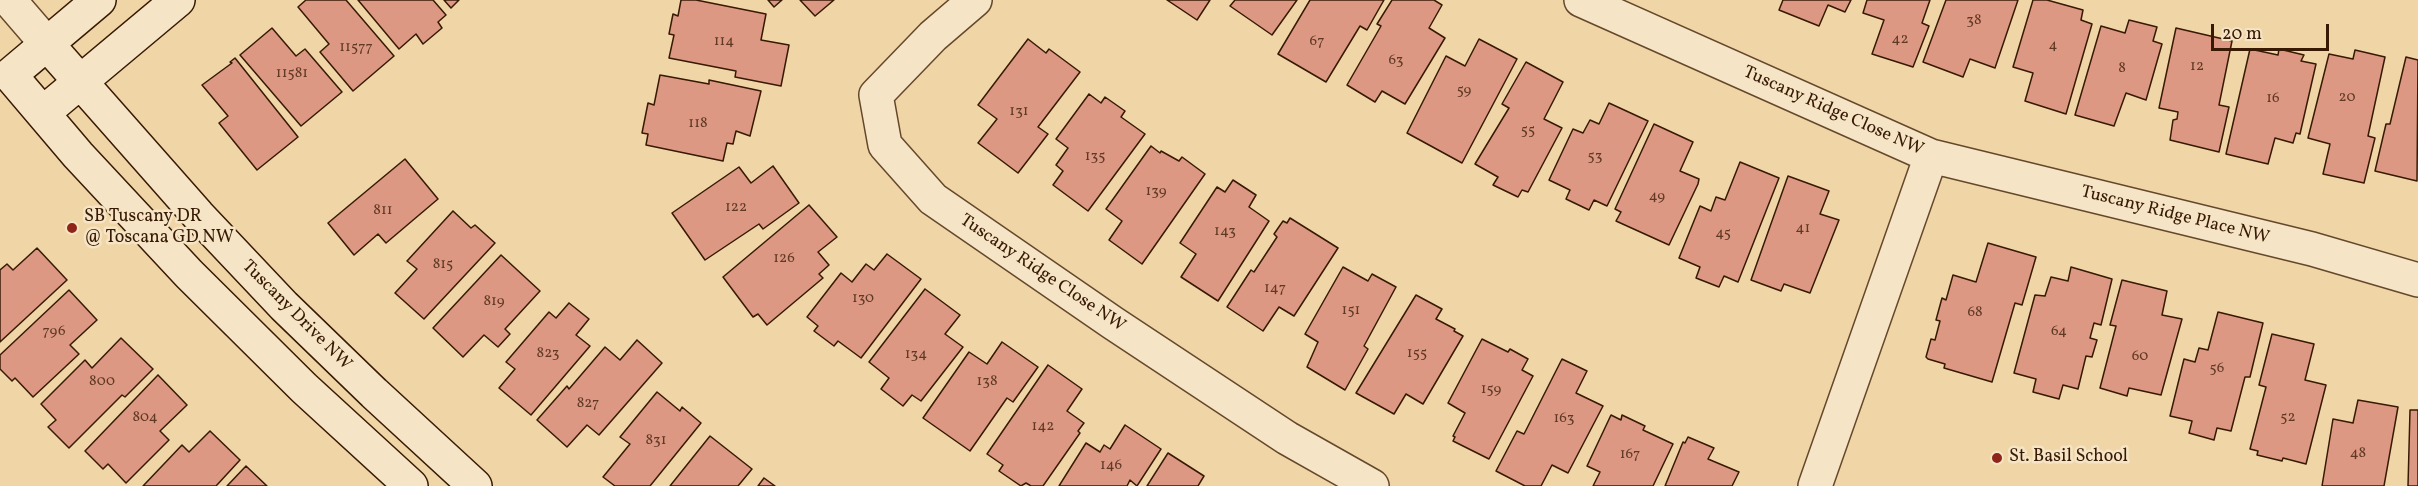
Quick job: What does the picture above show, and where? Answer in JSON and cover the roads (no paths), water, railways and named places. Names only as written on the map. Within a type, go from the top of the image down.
[{"type":"street","name":"Tuscany Drive NW","points":[[9,0],[198,215],[284,306],[475,486]]},
{"type":"street","points":[[99,0],[47,44],[5,69],[189,274],[304,388],[411,486]]},
{"type":"street","points":[[43,113],[178,0]]},
{"type":"street","name":"Tuscany Ridge Close NW","points":[[975,0],[933,36],[876,95],[885,145],[933,199],[1113,323],[1287,438],[1372,486]]},
{"type":"street","name":"Tuscany Ridge Close NW","points":[[1581,0],[1930,156],[1815,486]]},
{"type":"street","name":"Tuscany Ridge Place NW","points":[[1930,156],[2312,249],[2418,280]]},
{"type":"place","name":"SB Tuscany DR @ Toscana GD NW","points":[[72,228]]},
{"type":"place","name":"St. Basil School","points":[[1997,458]]}]
